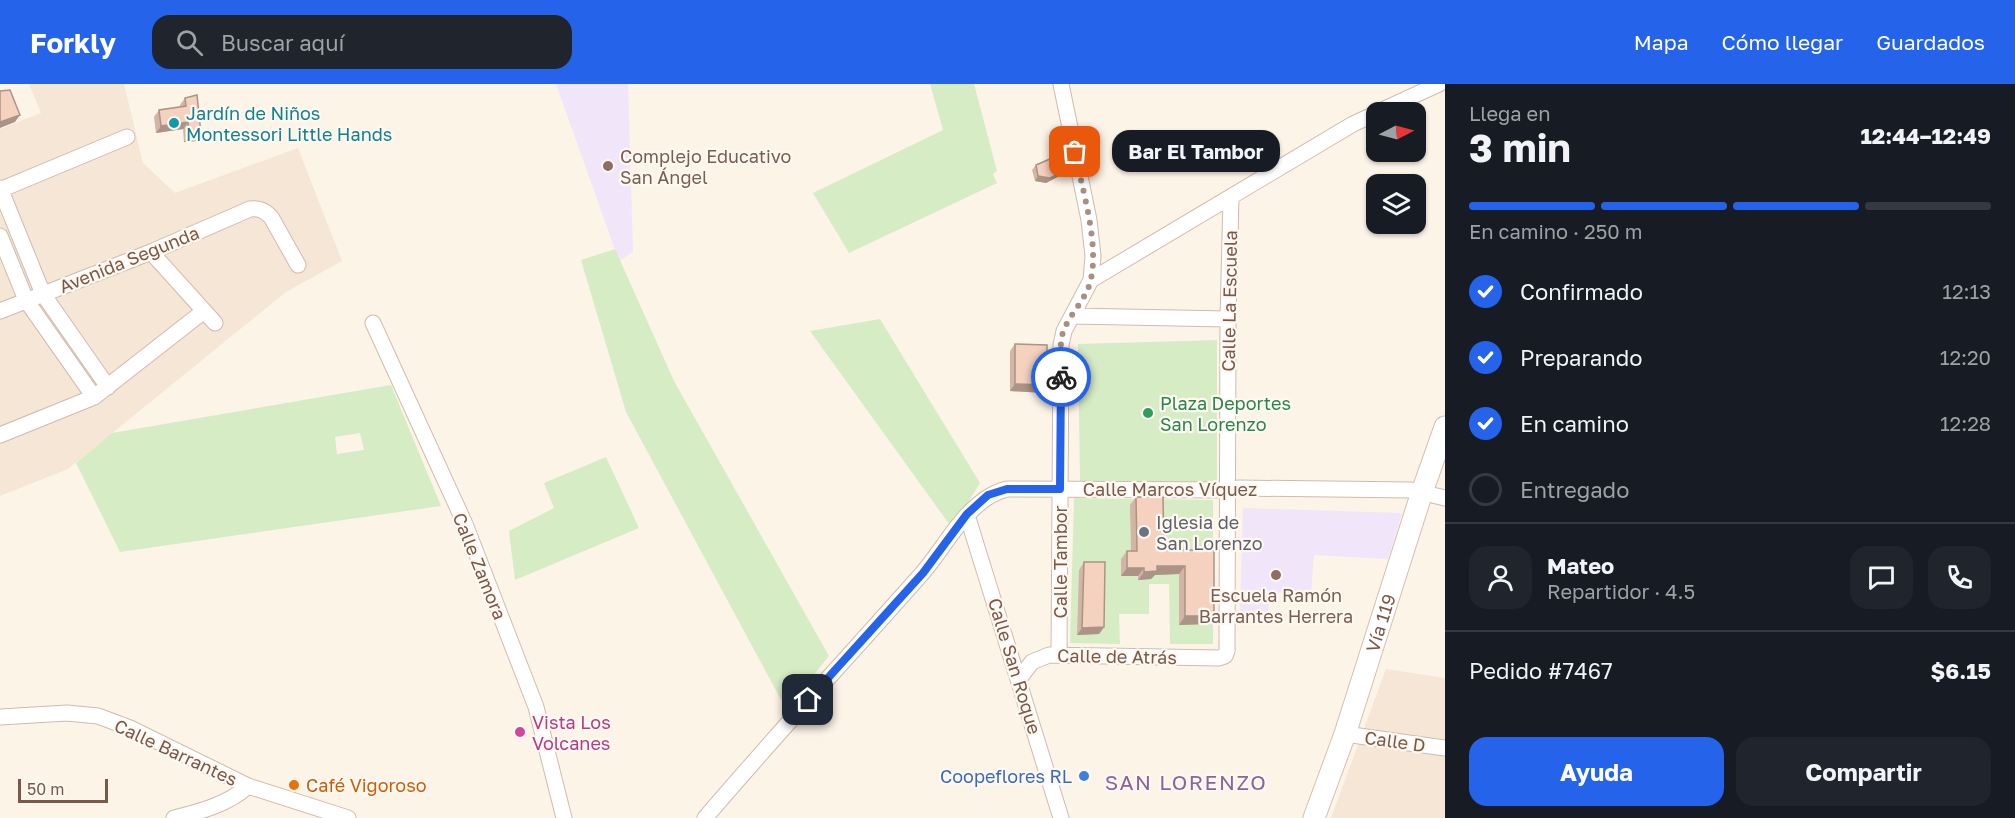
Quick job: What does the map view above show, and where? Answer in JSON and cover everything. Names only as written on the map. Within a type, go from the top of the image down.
[{"type":"main road","name":"Vía 119","points":[[1314,818],[1445,427]]},
{"type":"street","name":"Calle Tambor","points":[[1059,655],[1061,345],[1064,331],[1091,280],[1094,256],[1089,220],[1061,84]]},
{"type":"street","points":[[1401,102],[1439,84]]},
{"type":"street","points":[[1091,280],[1366,118]]},
{"type":"street","points":[[108,387],[43,294],[0,189],[128,137]]},
{"type":"street","name":"Calle La Escuela","points":[[1225,656],[1227,651],[1228,319],[1231,197]]},
{"type":"street","name":"Avenida Segunda","points":[[0,311],[258,208],[271,217],[298,265]]},
{"type":"street","points":[[0,236],[26,300],[94,397]]},
{"type":"street","points":[[151,252],[215,323]]},
{"type":"street","points":[[0,435],[94,397],[204,311]]},
{"type":"street","points":[[1072,316],[1228,319]]},
{"type":"street","name":"Calle Zamora","points":[[373,323],[465,524],[536,706],[564,818]]},
{"type":"street","name":"Calle Marcos Víquez","points":[[705,818],[765,747],[923,573],[967,514],[988,495],[1007,489],[1228,490],[1272,488],[1411,490],[1445,498]]},
{"type":"street","name":"Calle San Roque","points":[[967,514],[1061,818]]},
{"type":"street","name":"Calle de Atrás","points":[[1019,679],[1032,662],[1049,655],[1219,658],[1225,656]]},
{"type":"street","name":"Calle Barrantes","points":[[0,717],[67,713],[98,716],[130,728],[248,786],[348,818]]},
{"type":"street","name":"Calle D","points":[[1344,734],[1445,748]]},
{"type":"street","points":[[174,818],[199,812],[239,794],[248,786]]},
{"type":"shaded area","points":[[29,84],[124,84],[143,163],[175,193],[298,148],[342,261],[286,292],[68,469],[0,496],[0,129],[41,113]]},
{"type":"shaded area","name":"Complejo Educativo San Ángel","points":[[556,84],[628,84],[633,252],[619,261]]},
{"type":"shaded area","name":"Escuela Ramón Barrantes Herrera","points":[[1243,508],[1402,513],[1388,559],[1314,555],[1311,592],[1270,593],[1268,612],[1240,612]]},
{"type":"shaded area","points":[[1386,669],[1445,678],[1445,818],[1331,818]]},
{"type":"green space","points":[[930,84],[974,84],[997,171],[993,174],[997,183],[849,253],[813,193],[943,130]]},
{"type":"green space","points":[[615,249],[674,381],[829,656],[786,709],[626,412],[581,260]]},
{"type":"green space","points":[[880,319],[980,483],[952,528],[810,331]]},
{"type":"green space","name":"Plaza Deportes San Lorenzo","points":[[1217,340],[1217,482],[1080,481],[1078,344]]},
{"type":"green space","points":[[391,385],[441,506],[120,552],[76,463],[112,433]],"holes":[[[360,433],[364,450],[337,454],[335,437]]]},
{"type":"green space","points":[[606,457],[639,528],[515,580],[509,531],[554,508],[544,483]]},
{"type":"green space","points":[[1074,498],[1213,500],[1213,644],[1170,644],[1169,584],[1149,584],[1149,614],[1119,614],[1120,644],[1070,643]]},
{"type":"building","points":[[10,90],[20,115],[0,122],[0,91]]},
{"type":"building","points":[[197,95],[201,134],[189,135],[188,122],[161,126],[159,110],[186,106],[185,98]]},
{"type":"building","points":[[1066,152],[1072,167],[1050,178],[1038,176],[1036,165]]},
{"type":"building","points":[[1015,344],[1047,345],[1047,355],[1051,355],[1049,385],[1015,384]]},
{"type":"building","points":[[1136,497],[1163,497],[1164,550],[1214,550],[1214,616],[1185,616],[1185,566],[1157,566],[1157,571],[1144,572],[1144,568],[1127,568],[1127,551],[1137,551]]},
{"type":"building","points":[[1084,562],[1105,562],[1104,627],[1082,628]]},
{"type":"way so far","points":[[1061,377],[1061,345],[1064,331],[1087,291],[1094,256],[1075,152]]},
{"type":"place","name":"Jardín de Niños Montessori Little Hands","points":[[174,123]]},
{"type":"place","name":"Bar El Tambor","points":[[1075,152]]},
{"type":"place","name":"Complejo Educativo San Ángel","points":[[608,166]]},
{"type":"place","name":"Plaza Deportes San Lorenzo","points":[[1148,413]]},
{"type":"place","name":"Iglesia de San Lorenzo","points":[[1144,532]]},
{"type":"place","name":"Escuela Ramón Barrantes Herrera","points":[[1276,575]]},
{"type":"place","name":"Vista Los Volcanes","points":[[520,732]]},
{"type":"place","name":"Coopeflores RL","points":[[1084,776]]},
{"type":"place","name":"Café Vigoroso","points":[[294,785]]},
{"type":"district","name":"SAN LORENZO","points":[[1186,782]]},
{"type":"route","points":[[808,700],[923,573],[967,514],[988,495],[1007,489],[1060,489],[1061,377]]}]
